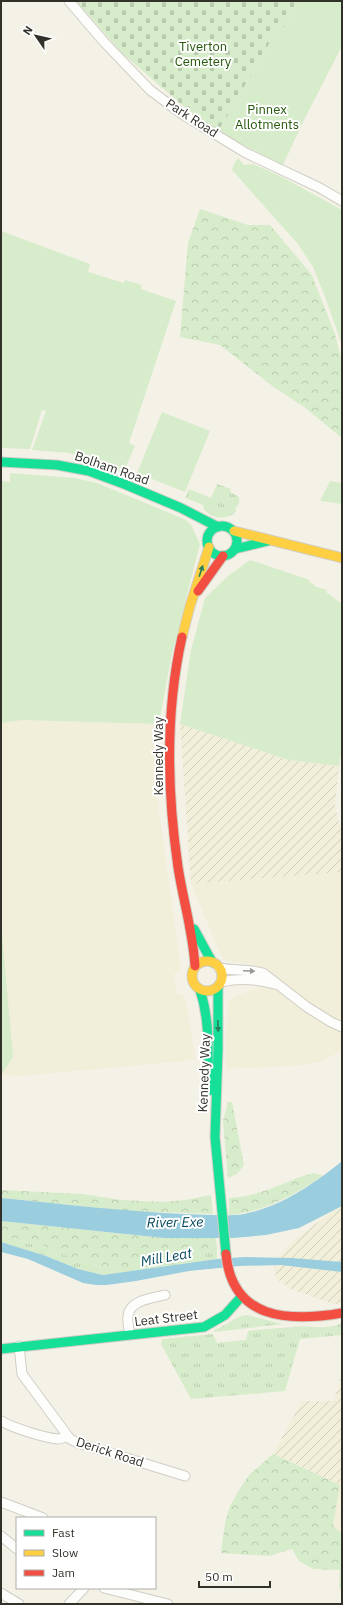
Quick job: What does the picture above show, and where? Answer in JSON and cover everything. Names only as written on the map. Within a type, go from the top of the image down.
[{"type":"main road","name":"Bolham Road","points":[[1,462],[65,466],[83,470],[127,485],[199,515],[218,527]]},
{"type":"main road","name":"Bolham Road","points":[[188,511],[201,526],[208,542]]},
{"type":"main road","points":[[268,541],[235,549],[228,555],[224,556],[214,554],[208,542],[213,530],[218,527],[226,526],[234,531],[268,541],[342,558]]},
{"type":"main road","points":[[234,531],[237,540],[235,549]]},
{"type":"main road","name":"Kennedy Way","points":[[195,966],[172,820],[170,738],[172,708],[180,646],[208,542]]},
{"type":"main road","name":"Kennedy Way","points":[[194,596],[224,556]]},
{"type":"main road","name":"Kennedy Way","points":[[188,918],[215,965]]},
{"type":"main road","points":[[205,961],[215,965],[222,975],[219,984],[210,992],[196,988],[192,980],[192,970],[195,966],[205,961]]},
{"type":"main road","name":"Kennedy Way","points":[[219,984],[215,1137],[216,1162],[227,1268],[233,1285],[241,1297]]},
{"type":"main road","name":"Kennedy Way","points":[[200,990],[204,998],[206,1013],[208,1077],[215,1137]]},
{"type":"main road","points":[[241,1297],[254,1306],[275,1315],[294,1318],[342,1313]]},
{"type":"main road","name":"Leat Street","points":[[1,1349],[204,1327],[215,1323],[233,1309],[241,1297]]},
{"type":"street","name":"Park Road","points":[[69,1],[104,42],[150,90],[182,114],[246,153],[342,200]]},
{"type":"street","points":[[215,965],[229,970],[257,972],[269,977],[276,984],[331,1022],[342,1026]]},
{"type":"street","points":[[219,984],[236,980],[262,980],[276,984]]},
{"type":"street","points":[[130,1335],[128,1316],[129,1310],[133,1305],[164,1295]]},
{"type":"street","name":"Derick Road","points":[[19,1346],[22,1374],[68,1436],[78,1443],[185,1476]]},
{"type":"street","points":[[1,1421],[8,1425],[49,1437],[60,1439],[68,1436]]},
{"type":"street","points":[[1,1502],[40,1517]]},
{"type":"street","points":[[1,1536],[16,1548]]},
{"type":"street","points":[[69,1604],[83,1589]]},
{"type":"street","points":[[108,1589],[168,1604]]},
{"type":"street","points":[[1,1593],[19,1604]]},
{"type":"shaded area","points":[[22,720],[159,724],[156,789],[181,969],[174,974],[177,994],[185,996],[196,1060],[21,1076],[1,1075],[1,723]]},
{"type":"shaded area","points":[[180,724],[289,760],[339,766],[335,806],[342,834],[342,872],[191,884]]},
{"type":"shaded area","points":[[342,872],[342,1051],[319,1062],[294,1066],[226,1069],[228,1000],[250,990],[258,989],[253,965],[223,960],[191,884]]},
{"type":"shaded area","points":[[342,1206],[342,1303],[334,1304],[291,1289],[276,1278],[274,1263],[293,1241],[334,1210]]},
{"type":"shaded area","points":[[342,1372],[342,1483],[340,1485],[273,1454],[302,1401],[334,1401]]},
{"type":"shaded area","points":[[342,1483],[342,1534],[333,1525],[340,1485]]},
{"type":"green space","name":"Tiverton Cemetery","points":[[76,1],[300,1],[285,28],[280,25],[218,132],[182,105],[122,53]]},
{"type":"green space","name":"Pinnex Allotments","points":[[300,1],[342,1],[342,46],[283,165],[218,132],[280,25],[285,27]]},
{"type":"green space","points":[[238,158],[244,165],[253,164],[282,177],[342,210],[342,345],[313,267],[298,244],[232,170]]},
{"type":"green space","points":[[200,209],[248,225],[270,225],[312,275],[335,334],[342,362],[342,438],[304,407],[275,388],[220,345],[180,337],[188,243]]},
{"type":"green space","points":[[1,231],[90,264],[88,272],[124,283],[125,280],[142,285],[141,289],[176,301],[129,443],[135,446],[123,473],[69,453],[32,450],[46,411],[42,410],[30,449],[1,448]]},
{"type":"green space","points":[[162,412],[210,431],[185,492],[137,473]]},
{"type":"green space","points":[[10,473],[75,478],[97,483],[186,520],[191,525],[200,544],[172,653],[159,724],[22,720],[1,723],[1,481],[10,482]]},
{"type":"green space","points":[[330,481],[342,483],[342,504],[320,501]]},
{"type":"green space","points":[[217,484],[231,489],[230,492],[239,497],[239,503],[235,510],[237,511],[233,514],[220,518],[216,517],[204,510],[203,505],[185,498],[189,489],[211,498]]},
{"type":"green space","points":[[250,560],[310,580],[309,582],[314,584],[314,586],[327,590],[326,592],[342,604],[342,748],[339,766],[289,760],[180,724],[191,650],[205,598],[228,576]]},
{"type":"green space","points":[[1,922],[13,1057],[1,1075]]},
{"type":"green space","points":[[228,1102],[232,1102],[244,1165],[237,1174],[228,1178],[223,1121]]},
{"type":"green space","points":[[314,1173],[323,1176],[278,1202],[254,1210],[229,1215],[229,1198],[258,1193],[299,1177]]},
{"type":"green space","points":[[1,1190],[83,1194],[121,1200],[163,1202],[211,1195],[213,1214],[127,1211],[1,1198]]},
{"type":"green space","points":[[1,1221],[164,1238],[216,1238],[217,1249],[198,1249],[177,1257],[129,1266],[103,1268],[94,1266],[82,1254],[73,1259],[40,1244],[27,1243],[1,1235]]},
{"type":"green space","points":[[1,1235],[27,1243],[40,1244],[73,1258],[82,1254],[94,1266],[103,1268],[129,1266],[177,1257],[198,1249],[217,1249],[217,1259],[103,1275],[78,1269],[46,1256],[1,1242]]},
{"type":"green space","points":[[247,1315],[283,1324],[214,1332],[214,1330],[222,1327],[234,1319]]},
{"type":"green space","points":[[342,1323],[342,1335],[300,1339],[285,1391],[191,1399],[161,1344],[162,1339],[213,1334],[217,1343],[246,1340],[248,1331],[298,1327],[330,1327]]},
{"type":"green space","points":[[273,1454],[340,1485],[333,1525],[342,1534],[342,1593],[339,1587],[340,1570],[313,1569],[299,1561],[292,1549],[269,1556],[221,1553],[225,1523],[230,1506],[249,1475]]},
{"type":"water","name":"River Exe","points":[[342,1161],[342,1206],[299,1228],[266,1235],[233,1238],[164,1238],[1,1221],[1,1198],[160,1213],[221,1215],[244,1214],[271,1206],[296,1194]]},
{"type":"water","points":[[1,1242],[46,1256],[78,1269],[103,1275],[217,1259],[245,1257],[291,1258],[342,1262],[342,1272],[281,1265],[239,1266],[189,1271],[136,1281],[96,1285],[83,1283],[28,1259],[1,1252]]},
{"type":"traffic: fast","points":[[1,462],[57,465],[89,471],[181,508],[218,527]]},
{"type":"traffic: fast","points":[[222,526],[233,530],[237,541],[233,552],[222,556],[211,552],[207,541],[211,530],[222,526]]},
{"type":"traffic: fast","points":[[235,549],[268,541]]},
{"type":"traffic: fast","points":[[194,929],[212,962]]},
{"type":"traffic: fast","points":[[218,987],[218,1050],[215,1137],[226,1254]]},
{"type":"traffic: fast","points":[[200,990],[206,1015],[209,1091]]},
{"type":"traffic: fast","points":[[1,1349],[204,1327],[225,1315],[241,1297]]},
{"type":"traffic: slow","points":[[234,531],[342,558]]},
{"type":"traffic: slow","points":[[182,637],[190,606],[209,547]]},
{"type":"traffic: slow","points":[[207,961],[218,965],[222,976],[218,987],[207,991],[196,987],[192,976],[196,965],[207,961]]},
{"type":"traffic: jam","points":[[198,591],[223,556]]},
{"type":"traffic: jam","points":[[182,637],[176,666],[170,723],[170,781],[174,838],[195,966]]},
{"type":"traffic: jam","points":[[226,1254],[231,1276],[239,1292],[251,1304],[266,1312],[284,1316],[302,1317],[342,1313]]},
{"type":"water label","name":"Mill Leat","points":[[166,1257]]}]
